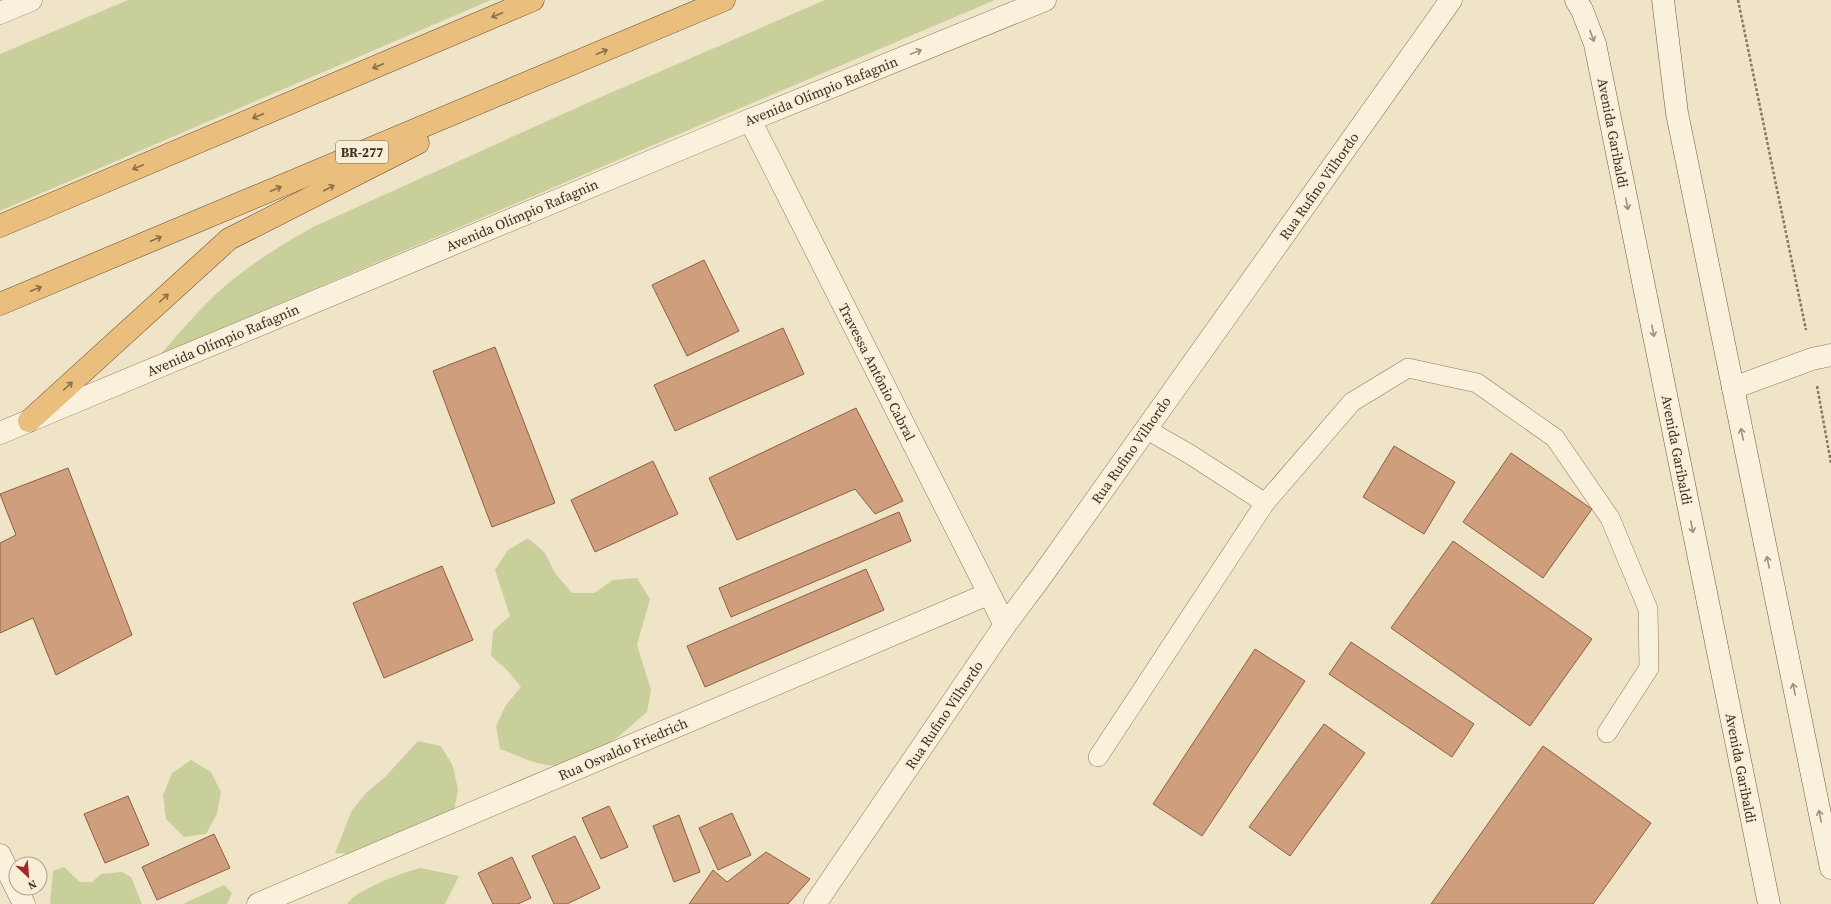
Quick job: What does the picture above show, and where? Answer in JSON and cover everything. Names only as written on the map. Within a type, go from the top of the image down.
[{"type":"highway","points":[[0,226],[533,0]]},
{"type":"highway","name":"BR-277","points":[[0,304],[724,0]]},
{"type":"highway","points":[[29,421],[229,239],[578,62]]},
{"type":"street","points":[[0,13],[31,0]]},
{"type":"street","name":"Avenida Olímpio Rafagnin","points":[[0,433],[750,120],[1045,0]]},
{"type":"street","name":"Rua Rufino Vilhordo","points":[[815,904],[1004,625],[1041,577],[1451,0]]},
{"type":"street","name":"Avenida Garibaldi","points":[[1576,0],[1582,10],[1595,44],[1769,904]]},
{"type":"street","points":[[1663,0],[1677,113],[1831,868]]},
{"type":"street","name":"Travessa Antônio Cabral","points":[[750,120],[1004,625]]},
{"type":"street","points":[[1733,388],[1822,357]]},
{"type":"street","name":"Rua Osvaldo Friedrich","points":[[258,904],[988,594]]},
{"type":"street","points":[[0,855],[24,904]]},
{"type":"lane","points":[[1098,756],[1265,503],[1352,402],[1408,368],[1477,383],[1555,438],[1610,518],[1648,609],[1649,668],[1607,733]]},
{"type":"lane","points":[[1146,429],[1191,455],[1265,503]]},
{"type":"path","points":[[1738,0],[1822,357],[1831,463]]},
{"type":"green space","points":[[128,0],[491,0],[0,211],[0,54]]},
{"type":"green space","points":[[825,0],[995,0],[161,354],[181,330],[228,283],[263,257],[313,227],[594,100]]},
{"type":"green space","points":[[528,538],[545,553],[555,573],[572,593],[594,593],[613,580],[637,578],[650,599],[637,645],[651,690],[647,712],[602,749],[589,757],[562,765],[541,764],[500,749],[496,726],[506,705],[521,687],[507,670],[491,656],[493,631],[510,616],[495,570],[508,550]]},
{"type":"green space","points":[[418,741],[441,746],[453,766],[458,790],[454,811],[379,856],[335,853],[352,810],[367,792],[385,777]]},
{"type":"green space","points":[[191,760],[211,772],[221,792],[217,814],[206,834],[184,837],[166,819],[163,795],[172,773]]},
{"type":"green space","points":[[64,867],[80,882],[92,882],[101,874],[122,872],[131,877],[142,904],[50,904],[53,871]]},
{"type":"green space","points":[[421,868],[459,876],[445,904],[347,904],[359,893],[381,882]]},
{"type":"green space","points":[[224,885],[232,893],[227,904],[183,904]]},
{"type":"building","points":[[704,260],[739,331],[687,356],[652,285]]},
{"type":"building","points":[[783,328],[804,374],[675,431],[654,385]]},
{"type":"building","points":[[495,347],[555,503],[492,527],[433,371]]},
{"type":"building","points":[[856,408],[903,501],[875,514],[855,489],[737,540],[709,478]]},
{"type":"building","points":[[1394,446],[1455,482],[1424,534],[1363,497]]},
{"type":"building","points":[[1511,453],[1592,509],[1543,578],[1463,522]]},
{"type":"building","points":[[653,461],[678,514],[595,552],[571,500]]},
{"type":"building","points":[[68,468],[132,635],[56,675],[33,618],[0,633],[0,543],[16,535],[0,494]]},
{"type":"building","points":[[899,512],[911,541],[731,617],[719,588]]},
{"type":"building","points":[[1453,541],[1592,639],[1530,726],[1391,628]]},
{"type":"building","points":[[442,566],[473,640],[384,678],[353,603]]},
{"type":"building","points":[[866,569],[884,610],[705,687],[687,646]]},
{"type":"building","points":[[1351,642],[1474,724],[1452,757],[1329,674]]},
{"type":"building","points":[[1255,649],[1305,681],[1202,836],[1153,804]]},
{"type":"building","points":[[1324,724],[1365,753],[1290,856],[1249,827]]},
{"type":"building","points":[[1543,746],[1651,823],[1593,904],[1431,904]]},
{"type":"building","points":[[128,796],[149,845],[105,863],[84,814]]},
{"type":"building","points":[[609,806],[628,847],[601,859],[582,818]]},
{"type":"building","points":[[732,813],[751,855],[718,870],[699,828]]},
{"type":"building","points":[[679,815],[700,872],[674,882],[653,826]]},
{"type":"building","points":[[214,834],[230,868],[157,900],[142,867]]},
{"type":"building","points":[[575,836],[600,888],[567,904],[554,904],[532,856]]},
{"type":"building","points":[[766,852],[810,879],[788,904],[689,904],[713,870],[727,882]]},
{"type":"building","points":[[512,857],[531,898],[518,904],[493,904],[478,873]]}]
